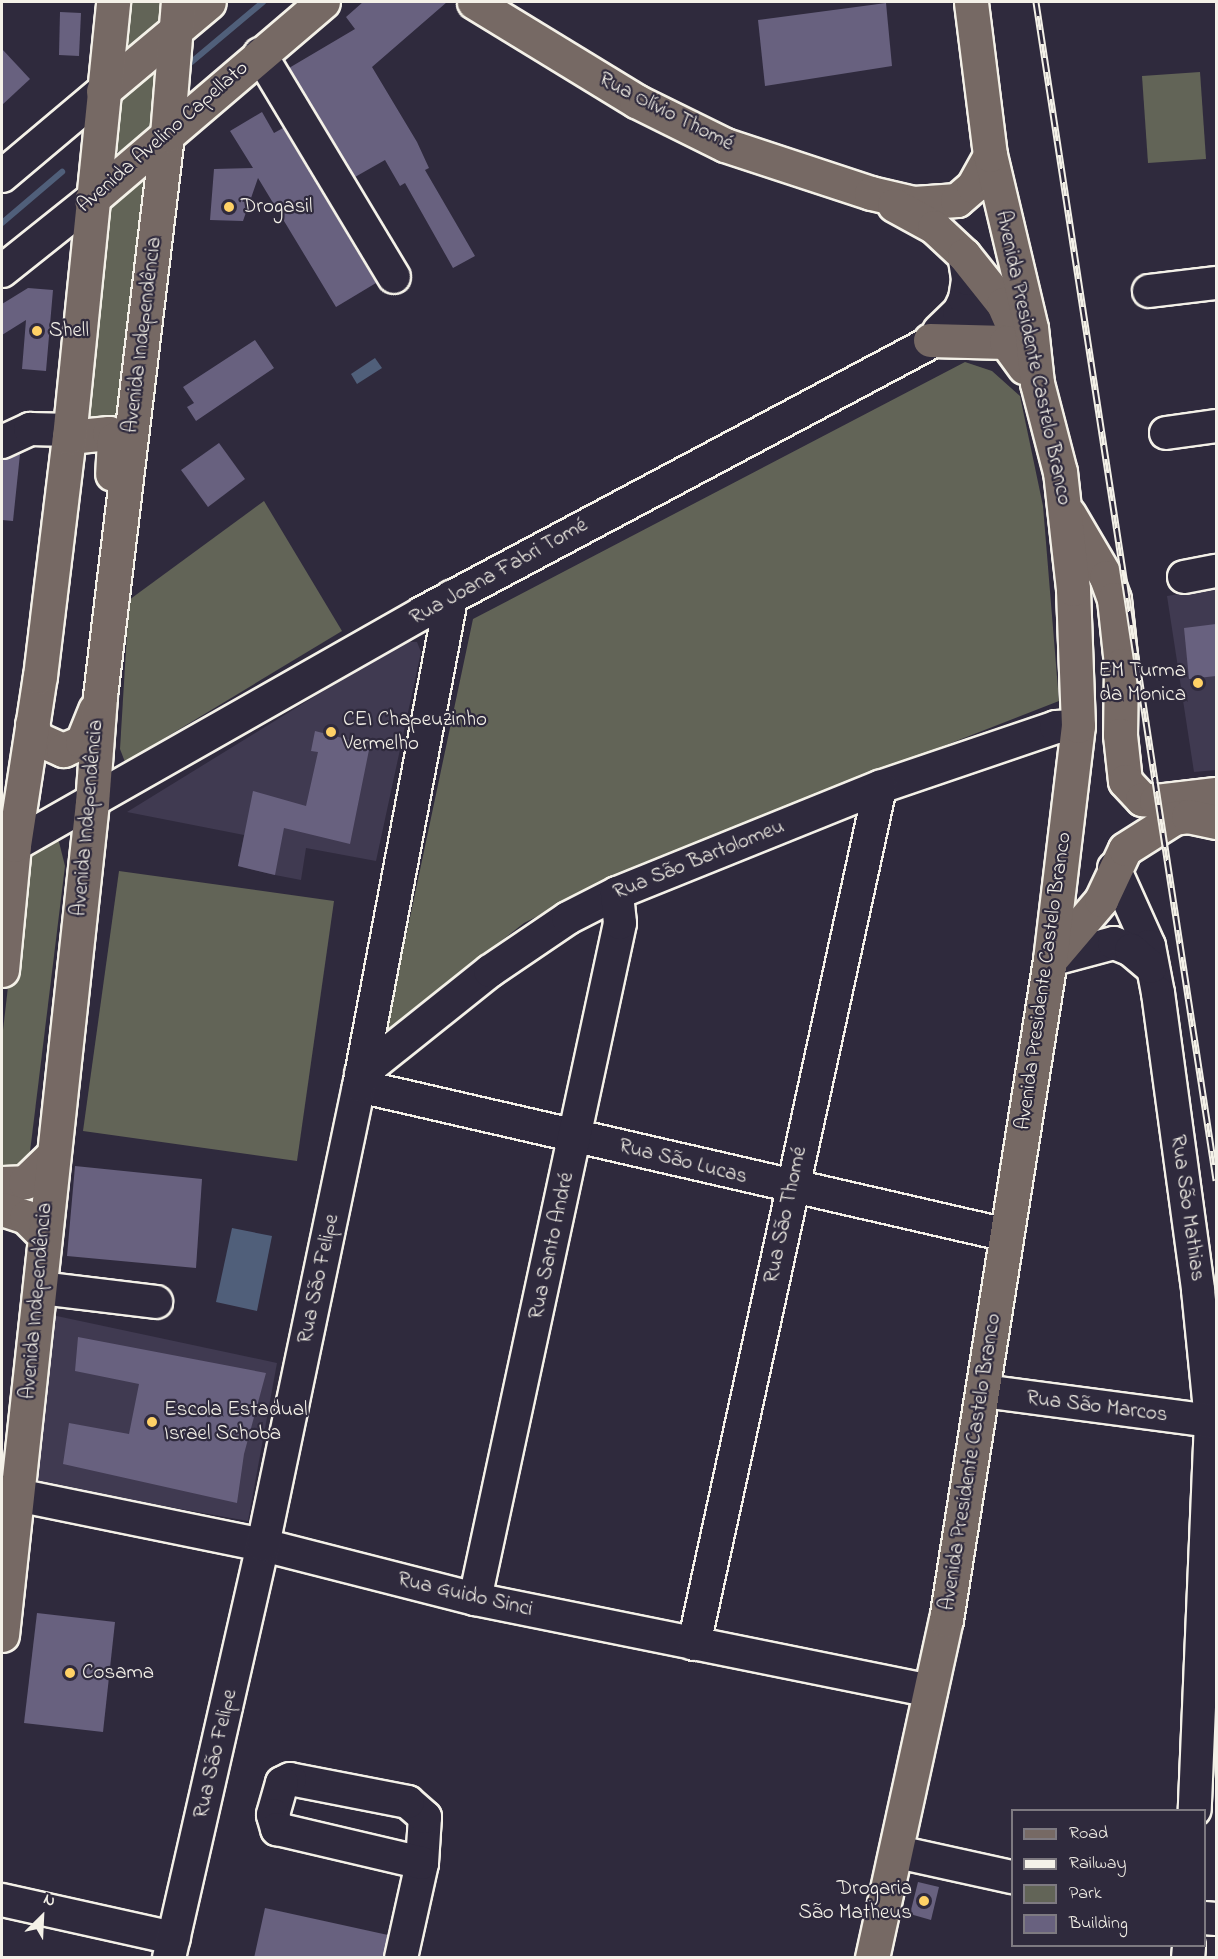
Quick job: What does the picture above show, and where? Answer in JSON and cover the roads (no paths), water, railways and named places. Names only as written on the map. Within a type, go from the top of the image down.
[{"type":"main road","points":[[2,970],[8,849],[33,724],[69,434],[91,200],[113,2]]},
{"type":"main road","points":[[103,91],[176,17],[209,2]]},
{"type":"main road","name":"Avenida Avelino Capellato","points":[[91,200],[323,2]]},
{"type":"main road","name":"Rua Olívio Thomé","points":[[474,2],[636,101],[725,145],[871,193]]},
{"type":"main road","name":"Avenida Presidente Castelo Branco","points":[[872,1958],[898,1852],[931,1691],[982,1391],[1050,960],[1078,726],[1073,589],[1060,472],[1037,383],[1031,327],[990,155],[971,2]]},
{"type":"main road","name":"Avenida Independência","points":[[2,1635],[10,1494],[40,1288],[43,1234],[92,803],[100,696],[167,135],[176,17]]},
{"type":"main road","points":[[871,193],[914,203],[957,200],[973,186],[990,155]]},
{"type":"main road","points":[[871,193],[921,219],[964,255],[1004,304],[1037,383]]},
{"type":"main road","points":[[1004,304],[1015,309],[1031,327]]},
{"type":"main road","points":[[930,340],[1006,342],[1037,383]]},
{"type":"main road","points":[[69,434],[100,431],[114,439],[112,478],[120,526]]},
{"type":"main road","points":[[1064,505],[1106,577],[1114,599],[1121,665],[1120,735],[1125,781],[1142,799],[1156,801],[1216,794]]},
{"type":"main road","points":[[33,724],[36,738],[47,745],[63,750],[82,742],[100,696]]},
{"type":"main road","points":[[1050,960],[1101,900],[1114,868],[1125,849],[1174,818],[1188,816],[1216,822]]},
{"type":"main road","points":[[2,1183],[25,1182],[52,1156]]},
{"type":"main road","points":[[2,1209],[26,1217],[43,1234]]},
{"type":"street","points":[[260,54],[394,277]]},
{"type":"street","points":[[2,176],[103,91]]},
{"type":"street","name":"Avenida Avelino Capellato","points":[[2,271],[91,200]]},
{"type":"street","points":[[930,340],[959,312],[965,299],[968,279],[964,255]]},
{"type":"street","points":[[1149,291],[1216,283]]},
{"type":"street","name":"Rua Joana Fabri Tomé","points":[[8,849],[451,597],[930,340],[1004,304]]},
{"type":"street","points":[[1166,434],[1216,426]]},
{"type":"street","points":[[2,442],[30,429],[69,434]]},
{"type":"street","points":[[1184,577],[1216,572]]},
{"type":"street","name":"Rua São Felipe","points":[[172,1948],[263,1545],[360,1080],[451,597]]},
{"type":"street","name":"Rua São Bartolomeu","points":[[360,1080],[490,971],[568,918],[616,893],[880,787],[1056,727],[1078,726]]},
{"type":"street","name":"Rua São Thomé","points":[[694,1644],[880,787]]},
{"type":"street","name":"Rua São Mathias","points":[[1114,868],[1149,946],[1198,1290],[1211,1421],[1195,1809]]},
{"type":"street","name":"Rua Santo André","points":[[475,1599],[620,923],[616,893]]},
{"type":"street","points":[[1050,960],[1114,943],[1131,950],[1151,967]]},
{"type":"street","name":"Rua São Lucas","points":[[360,1080],[792,1188],[1007,1235]]},
{"type":"street","points":[[40,1288],[156,1302]]},
{"type":"street","name":"Rua São Marcos","points":[[982,1391],[1211,1421]]},
{"type":"street","name":"Rua Guido Sinci","points":[[10,1494],[263,1545],[475,1599],[931,1691]]},
{"type":"street","points":[[401,1958],[423,1863],[425,1816],[408,1802],[290,1779],[282,1783],[273,1815],[277,1829],[423,1863]]},
{"type":"street","points":[[898,1852],[1011,1877]]},
{"type":"street","points":[[2,1900],[172,1948]]},
{"type":"water","points":[[375,358],[382,368],[357,384],[351,374]]},
{"type":"water","points":[[232,1228],[272,1236],[257,1311],[216,1302]]},
{"type":"waterway","points":[[188,65],[263,2]]},
{"type":"waterway","points":[[2,223],[62,172]]},
{"type":"railway","points":[[1036,2],[1216,1180]]},
{"type":"place","name":"Drogasil","points":[[229,207]]},
{"type":"place","name":"Shell","points":[[37,331]]},
{"type":"place","name":"EM Turma da Monica","points":[[1198,683]]},
{"type":"place","name":"CEI Chapeuzinho Vermelho","points":[[331,732]]},
{"type":"place","name":"Escola Estadual Israel Schoba","points":[[152,1422]]},
{"type":"place","name":"Cosama","points":[[70,1673]]},
{"type":"place","name":"Drogaria São Matheus","points":[[924,1901]]}]
